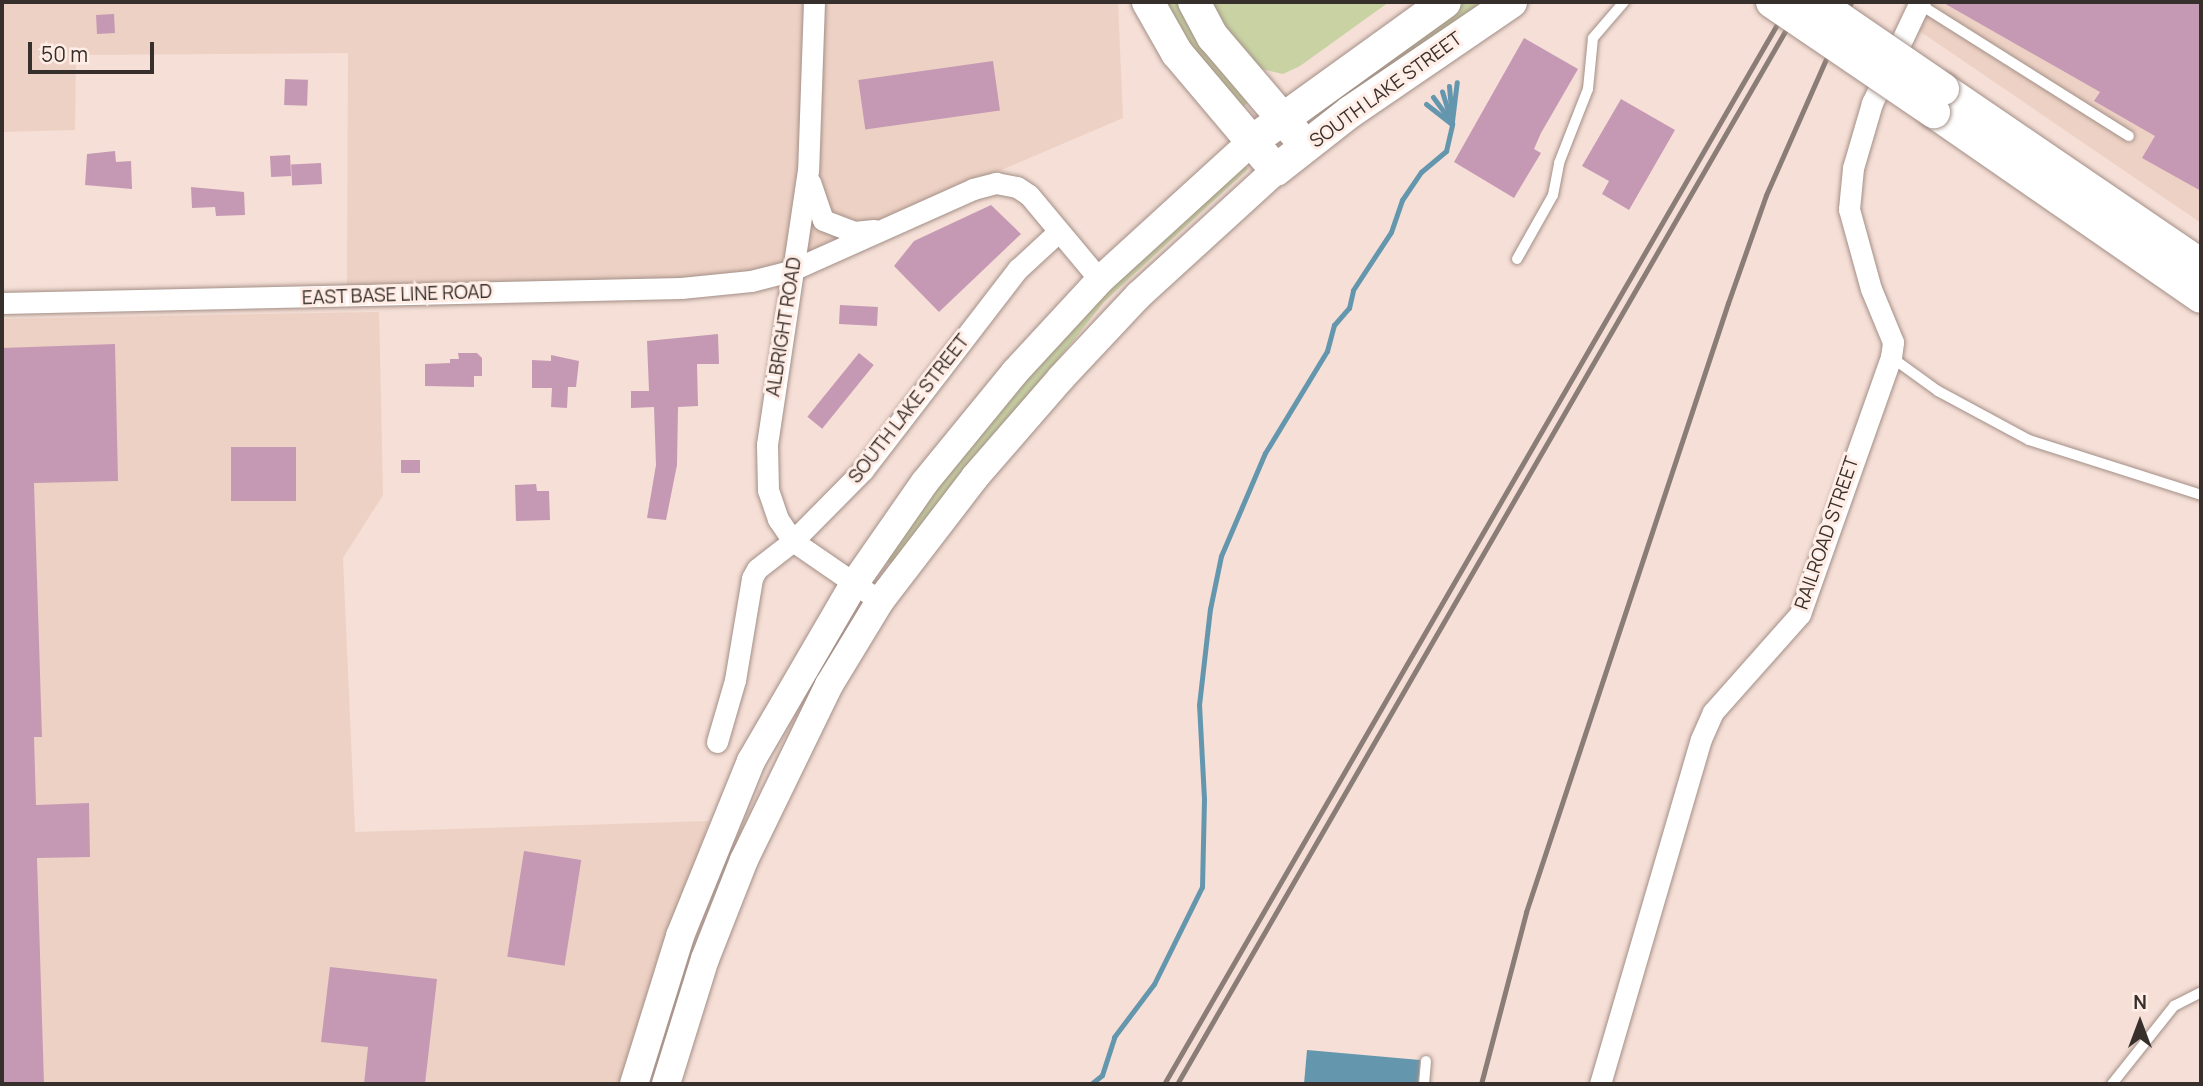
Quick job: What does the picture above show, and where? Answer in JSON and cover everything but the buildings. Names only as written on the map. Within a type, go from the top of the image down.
[{"type":"main road","points":[[1149,2],[1177,53],[1276,170]]},
{"type":"main road","points":[[1194,2],[1213,37],[1282,116],[1306,148]]},
{"type":"main road","name":"SOUTH LAKE STREET","points":[[634,1084],[680,936],[751,761],[787,692],[853,584],[971,425],[1100,280],[1251,142],[1282,116],[1445,2]]},
{"type":"main road","name":"SOUTH LAKE STREET","points":[[666,1084],[705,959],[744,860],[828,685],[880,601],[1020,423],[1139,295],[1276,170],[1412,68],[1511,2]]},
{"type":"main road","points":[[1772,2],[1939,100],[2201,265]]},
{"type":"main road","points":[[1816,2],[1939,100],[2201,297]]},
{"type":"street","name":"ALBRIGHT ROAD","points":[[814,2],[808,170],[790,271],[766,467],[771,504],[793,541],[880,601]]},
{"type":"street","name":"RAILROAD STREET","points":[[1600,1084],[1702,738],[1713,712],[1800,614],[1891,357],[1893,342],[1871,289],[1849,209],[1853,168],[1872,103],[1919,3]]},
{"type":"street","points":[[808,170],[813,201],[824,220],[854,232],[886,228]]},
{"type":"street","name":"EAST BASE LINE ROAD","points":[[2,303],[681,288],[751,281],[790,271],[974,189],[1006,184],[1029,195],[1100,280]]},
{"type":"street","name":"SOUTH LAKE STREET","points":[[717,743],[735,680],[752,579],[863,471],[1018,269],[1058,232]]},
{"type":"lane","points":[[1517,259],[1553,195],[1559,163],[1588,89],[1593,38],[1624,2]]},
{"type":"lane","points":[[1919,3],[2129,136]]},
{"type":"lane","points":[[1891,357],[1938,391],[2029,440],[2201,495]]},
{"type":"lane","points":[[2112,1084],[2174,1006],[2201,992]]},
{"type":"lane","points":[[1424,1084],[1426,1061]]},
{"type":"shaded area","points":[[2,2],[1118,2],[1123,118],[751,277],[347,285],[348,53],[76,55],[75,130],[2,132]]},
{"type":"shaded area","points":[[1935,2],[2201,2],[2201,223],[1918,30]]},
{"type":"shaded area","points":[[379,312],[383,495],[343,558],[355,832],[709,821],[620,1084],[2,1084],[2,319]]},
{"type":"green space","points":[[1161,2],[1183,2],[1251,99],[1240,110],[1208,74]]},
{"type":"green space","points":[[1205,2],[1389,2],[1300,66],[1283,74],[1257,68],[1227,35]]},
{"type":"green space","points":[[1465,2],[1491,2],[1317,122],[1310,111]]},
{"type":"green space","points":[[1243,163],[1248,169],[1104,302],[893,566],[884,559],[966,447],[1091,304]]},
{"type":"water","points":[[1307,1050],[1420,1060],[1418,1084],[1304,1084]]},
{"type":"waterway","points":[[1452,121],[1457,82]]},
{"type":"waterway","points":[[1449,86],[1451,110]]},
{"type":"waterway","points":[[1091,1084],[1102,1075],[1114,1037],[1154,984],[1202,887],[1204,799],[1199,705],[1210,609],[1221,556],[1265,453],[1327,351],[1334,325],[1349,308],[1353,290],[1391,232],[1402,200],[1421,172],[1446,151],[1452,124],[1442,92]]},
{"type":"waterway","points":[[1433,97],[1448,118]]},
{"type":"waterway","points":[[1426,104],[1452,124]]},
{"type":"railway","points":[[1164,1084],[1790,2]]},
{"type":"railway","points":[[1177,1084],[1802,2]]},
{"type":"railway","points":[[1481,1084],[1526,912],[1728,303],[1766,195],[1851,2]]}]
